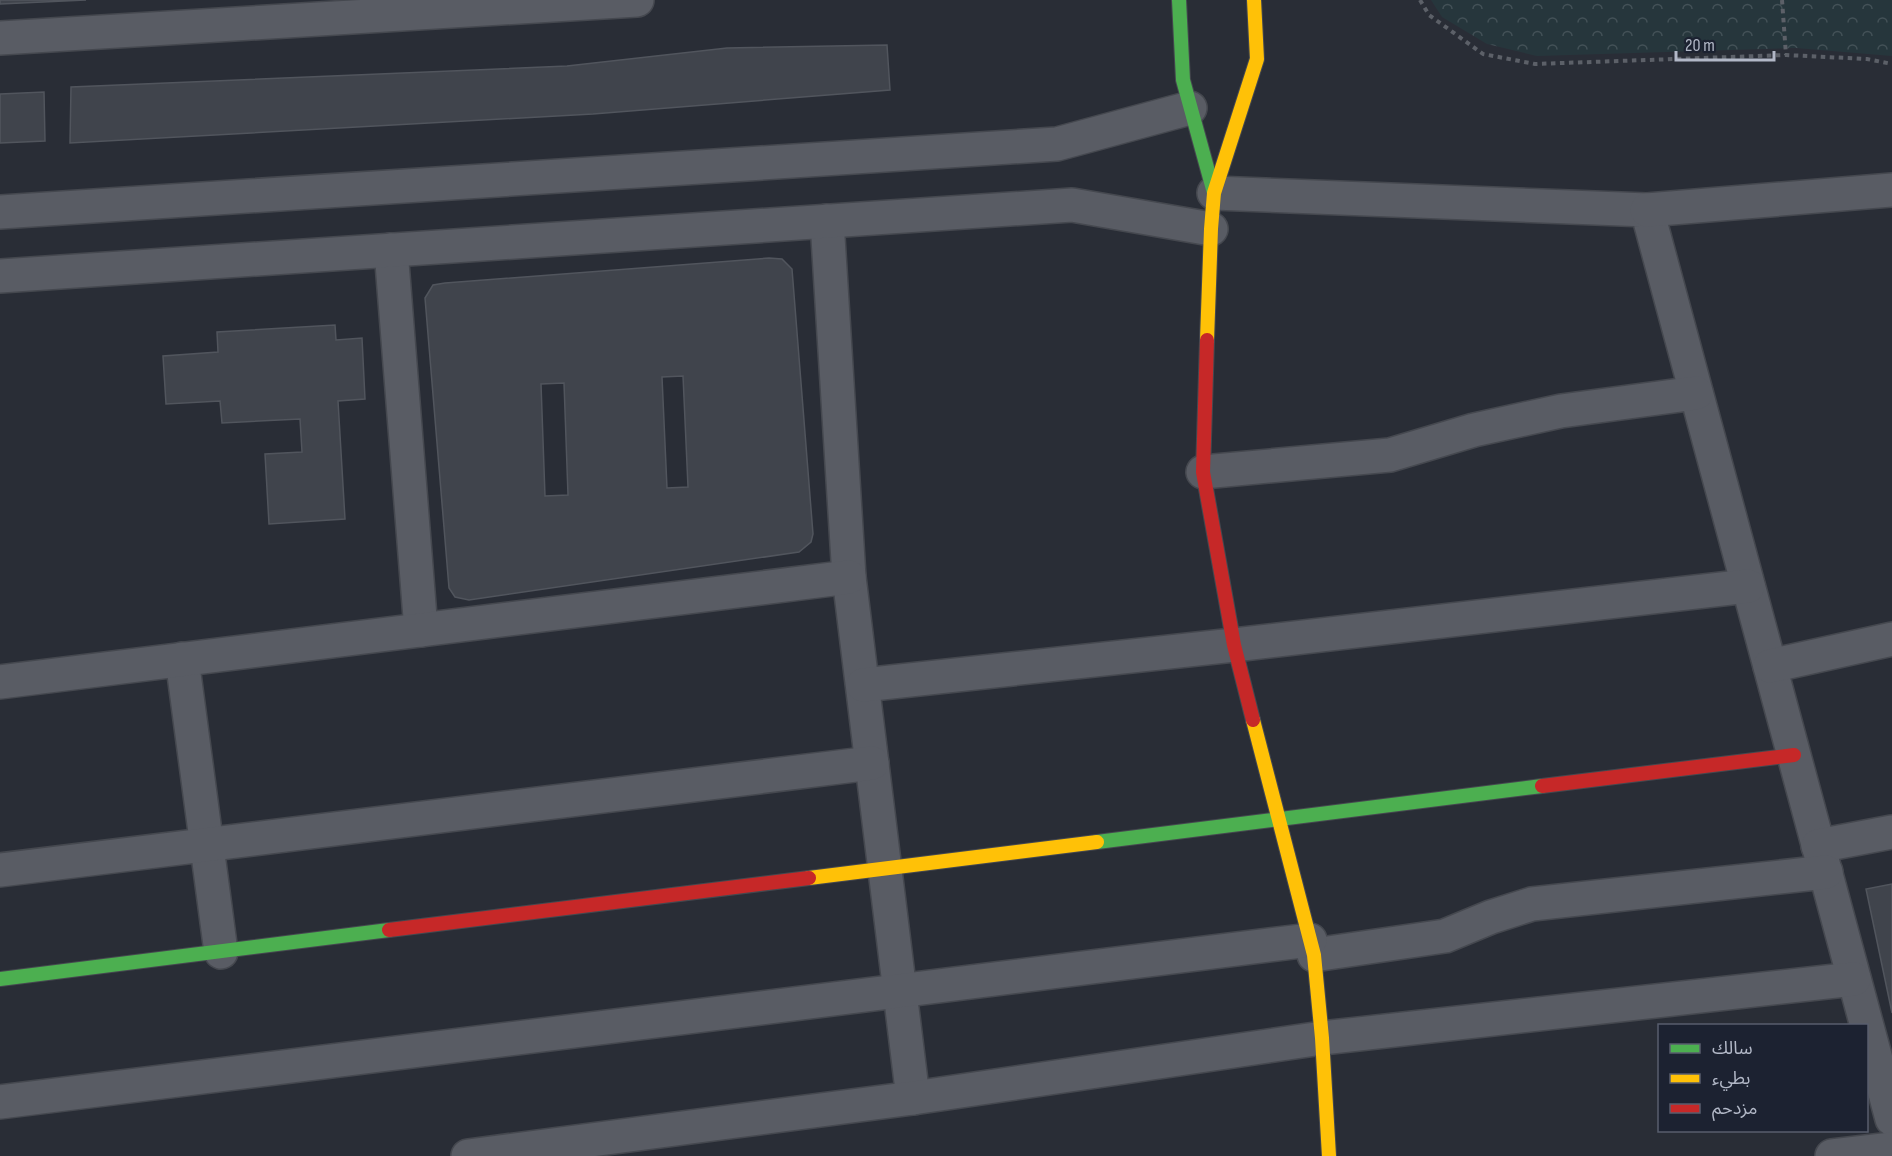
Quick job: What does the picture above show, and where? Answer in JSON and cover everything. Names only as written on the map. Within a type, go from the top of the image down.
[{"type":"street","points":[[0,38],[430,6],[637,0]]},
{"type":"street","points":[[1179,0],[1182,80],[1214,193]]},
{"type":"street","points":[[1254,0],[1257,59],[1214,193],[1203,472],[1234,645],[1312,947],[1322,1038],[1329,1156]]},
{"type":"street","points":[[0,212],[1057,144],[1190,108]]},
{"type":"street","points":[[1214,193],[1647,210],[1892,190]]},
{"type":"street","points":[[0,276],[1072,204],[1211,229]]},
{"type":"street","points":[[1647,210],[1854,979],[1886,1074],[1892,1119]]},
{"type":"street","points":[[827,221],[849,578],[913,1098]]},
{"type":"street","points":[[391,250],[421,630]]},
{"type":"street","points":[[1203,472],[1390,455],[1474,430],[1561,411],[1696,393]]},
{"type":"street","points":[[0,682],[849,578]]},
{"type":"street","points":[[863,685],[1748,586]]},
{"type":"street","points":[[1770,666],[1892,639]]},
{"type":"street","points":[[182,659],[221,952]]},
{"type":"street","points":[[0,979],[1794,755]]},
{"type":"street","points":[[0,870],[872,763]]},
{"type":"street","points":[[0,1102],[899,990],[1312,947],[1445,936],[1491,917],[1532,904],[1822,859],[1892,832]]},
{"type":"street","points":[[468,1156],[913,1098],[1322,1038],[1854,979]]},
{"type":"street","points":[[1832,1156],[1892,1149]]},
{"type":"path","points":[[1420,0],[1429,15],[1483,54],[1535,64],[1786,55],[1867,59],[1892,64]]},
{"type":"path","points":[[1782,0],[1786,55]]},
{"type":"green space","points":[[1431,0],[1892,0],[1892,56],[1796,48],[1537,56],[1487,44],[1442,17]]},
{"type":"building","points":[[0,0],[86,0],[0,4]]},
{"type":"building","points":[[887,45],[890,90],[593,114],[70,143],[71,87],[567,66],[727,48]]},
{"type":"building","points":[[44,92],[45,141],[0,143],[0,94]]},
{"type":"building","points":[[769,258],[782,259],[792,269],[813,534],[811,542],[799,552],[469,600],[455,597],[449,588],[425,298],[433,285]],"holes":[[[683,376],[688,487],[667,488],[662,377]],[[564,383],[568,495],[545,496],[541,384]]]},
{"type":"building","points":[[335,325],[336,340],[362,338],[365,399],[338,401],[345,519],[269,524],[265,454],[302,452],[300,419],[222,423],[220,401],[166,404],[163,356],[218,352],[217,332]]},
{"type":"building","points":[[1892,884],[1892,1013],[1866,889]]},
{"type":"traffic: fast","points":[[1179,0],[1183,80],[1214,193]]},
{"type":"traffic: fast","points":[[1097,842],[1542,786]]},
{"type":"traffic: fast","points":[[0,979],[389,930]]},
{"type":"traffic: slow","points":[[1207,340],[1214,193],[1257,59],[1254,0]]},
{"type":"traffic: slow","points":[[1253,720],[1314,955],[1322,1038],[1329,1156]]},
{"type":"traffic: slow","points":[[809,878],[1097,842]]},
{"type":"traffic: jam","points":[[1207,340],[1203,472],[1234,645],[1253,720]]},
{"type":"traffic: jam","points":[[1542,786],[1794,755]]},
{"type":"traffic: jam","points":[[389,930],[809,878]]}]
